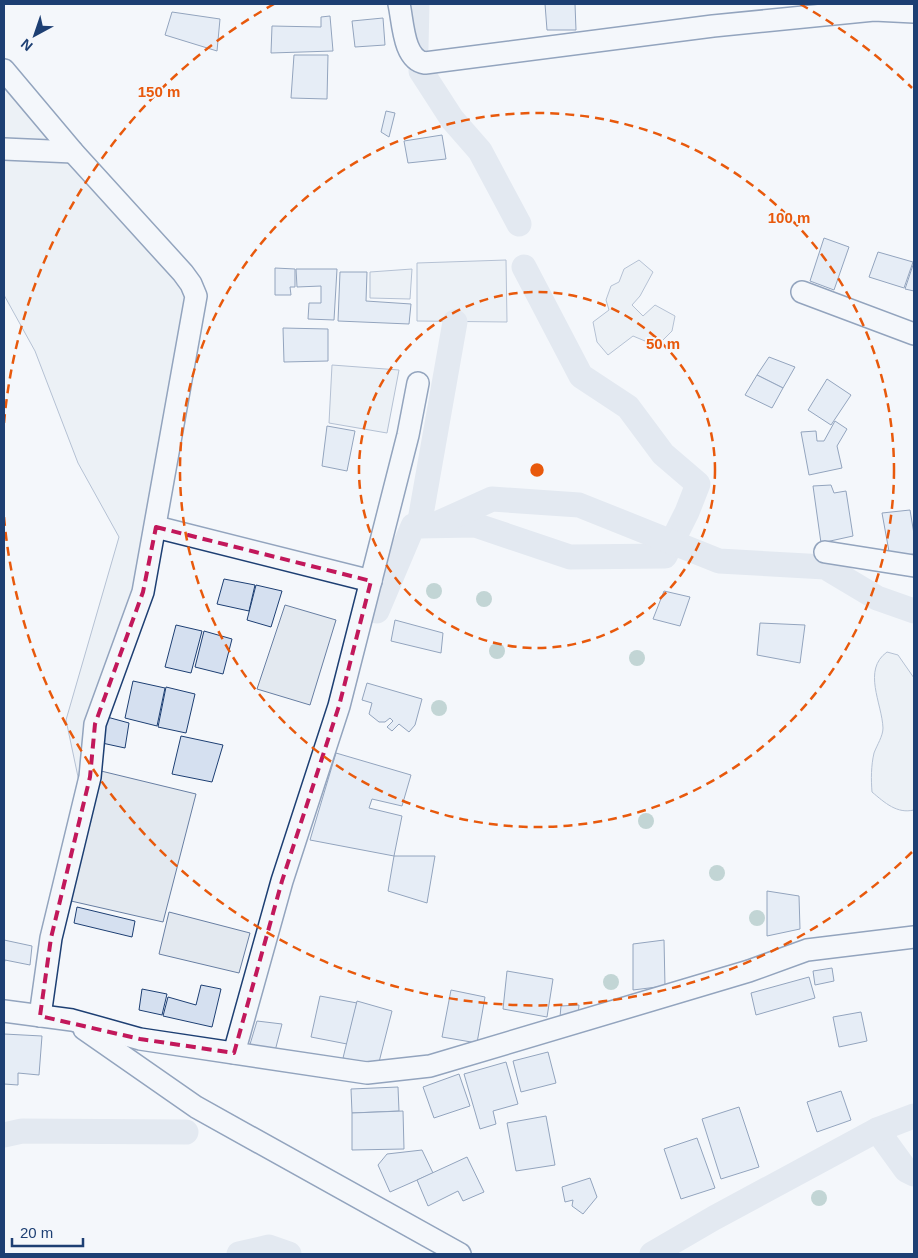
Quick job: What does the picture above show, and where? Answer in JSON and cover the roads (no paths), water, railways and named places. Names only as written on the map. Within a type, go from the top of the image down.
[{"type":"street","points":[[399,4],[409,53],[419,62],[425,63],[713,26],[874,10],[914,12]]},
{"type":"street","points":[[4,70],[73,152],[183,273],[191,284],[196,296],[143,592],[95,724],[90,777],[51,938],[40,1016]]},
{"type":"street","points":[[4,149],[73,152]]},
{"type":"street","points":[[802,292],[914,334]]},
{"type":"street","points":[[234,1053],[282,881],[339,706],[408,435],[418,383]]},
{"type":"street","points":[[156,527],[371,581]]},
{"type":"street","points":[[825,552],[914,566]]},
{"type":"street","points":[[4,1011],[72,1020],[140,1039],[367,1073],[430,1066],[749,971],[807,950],[914,937]]},
{"type":"street","points":[[72,1020],[196,1107],[460,1254]]},
{"type":"waterway","points":[[416,48],[417,4]]},
{"type":"waterway","points":[[421,71],[452,119],[480,151],[519,224]]},
{"type":"waterway","points":[[455,322],[419,526],[475,525],[570,557],[665,556],[687,512],[698,484],[663,454],[628,407],[581,376],[524,267]]},
{"type":"waterway","points":[[377,611],[413,526],[434,525],[492,499],[579,505],[719,561],[825,567],[877,598],[914,611]]},
{"type":"waterway","points":[[652,1254],[714,1218],[877,1130],[914,1116]]},
{"type":"waterway","points":[[877,1130],[906,1170],[914,1174]]},
{"type":"waterway","points":[[4,1135],[22,1131],[186,1132]]},
{"type":"waterway","points":[[239,1254],[269,1247],[289,1254]]}]
